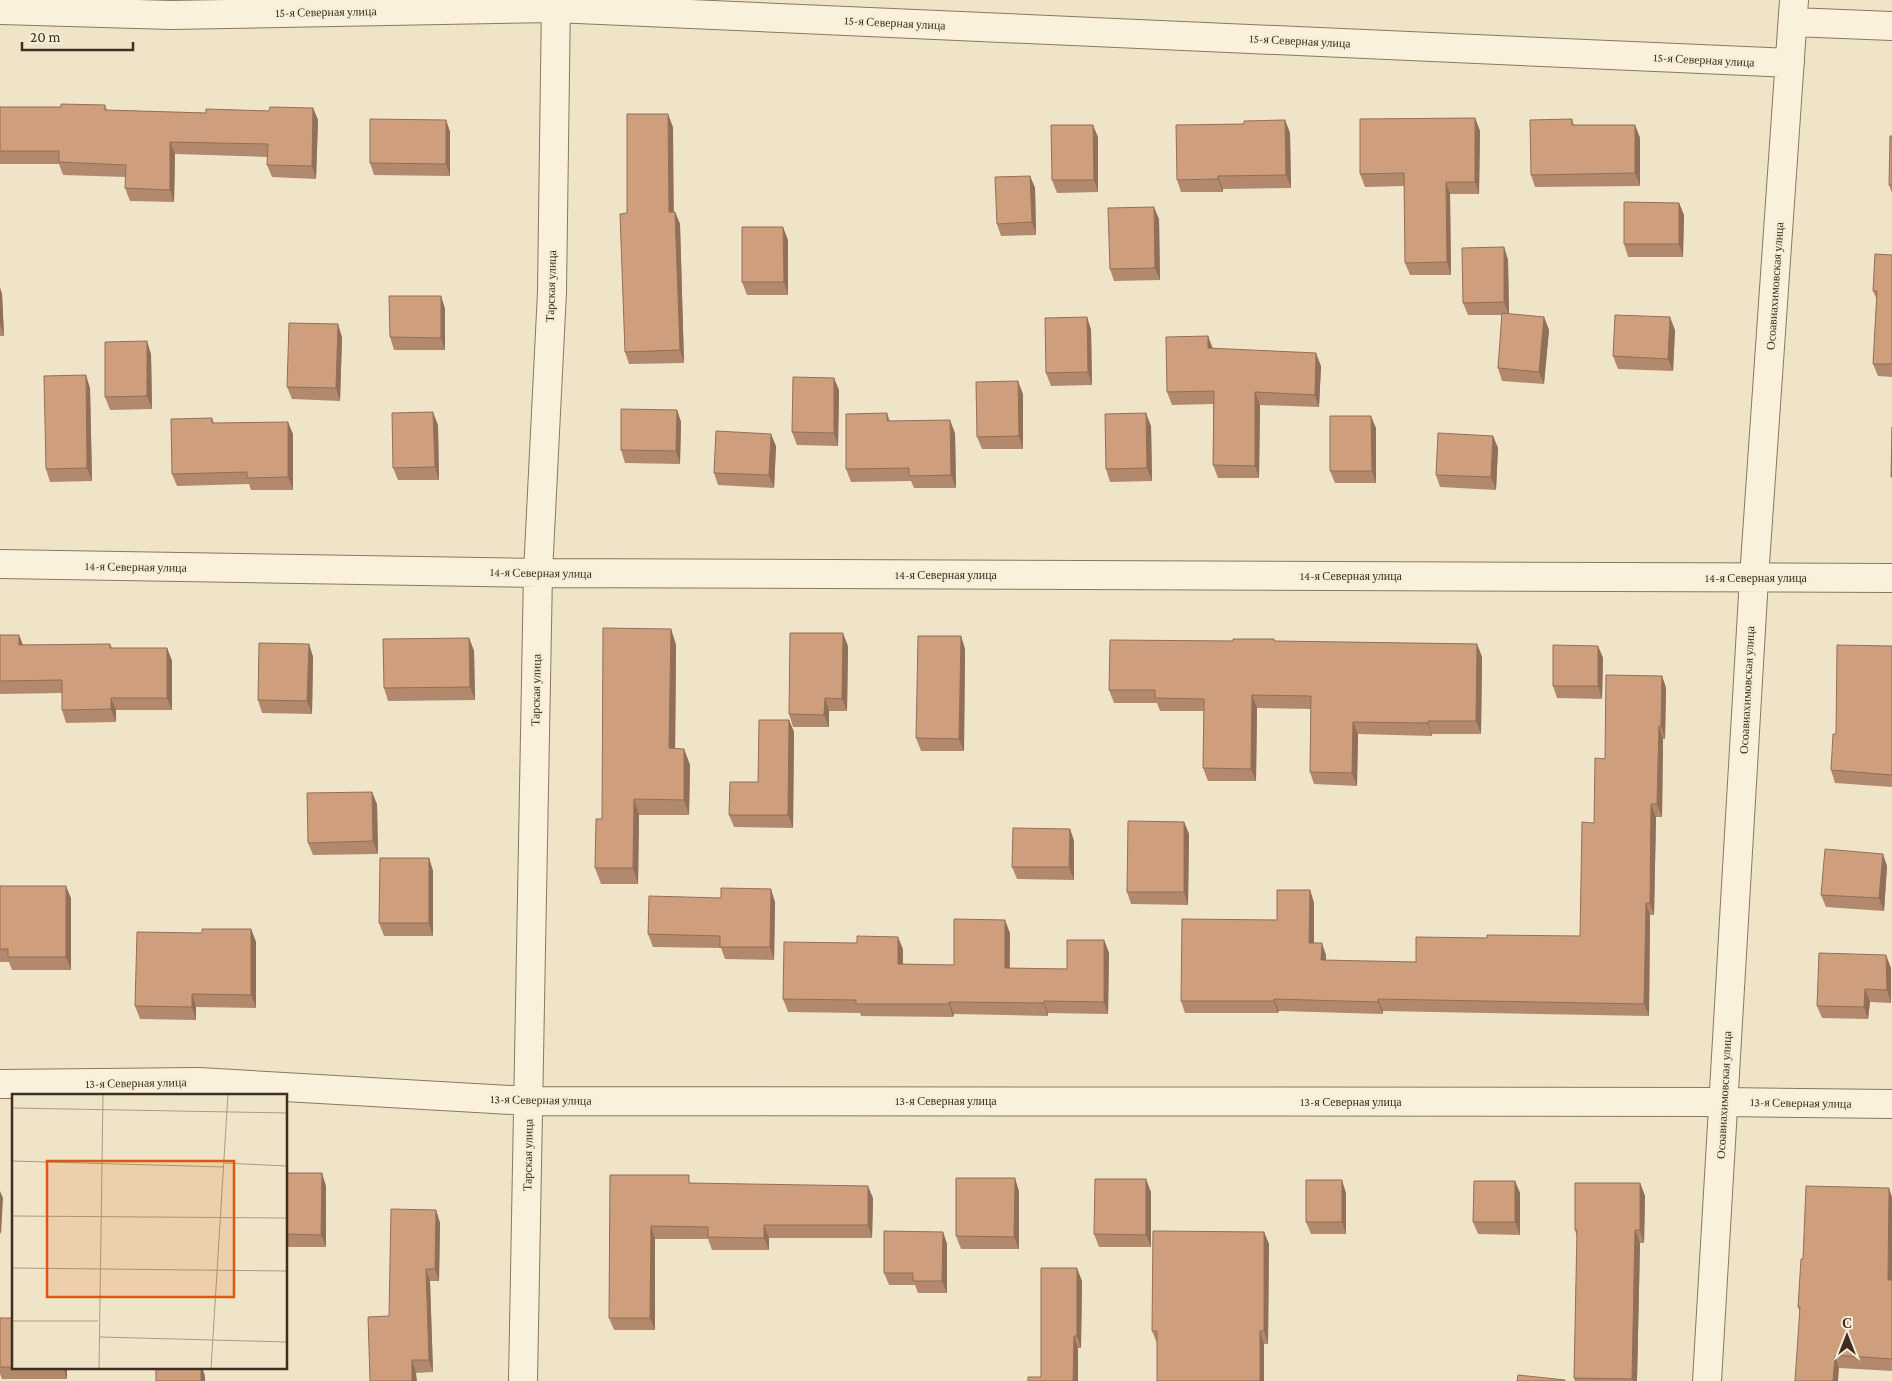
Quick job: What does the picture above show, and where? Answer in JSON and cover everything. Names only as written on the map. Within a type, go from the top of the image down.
[{"type":"street","name":"15-я Северная улица","points":[[0,10],[171,15],[555,4],[1790,63]]},
{"type":"street","name":"Тарская улица","points":[[523,1381],[538,573],[552,292],[555,4]]},
{"type":"street","name":"Осоавиахимовская улица","points":[[1707,1381],[1754,578],[1794,11]]},
{"type":"street","points":[[1794,11],[1892,26]]},
{"type":"street","name":"14-я Северная улица","points":[[0,564],[538,573],[1892,578]]},
{"type":"street","name":"13-я Северная улица","points":[[0,1084],[199,1082],[529,1101],[1724,1102],[1892,1104]]},
{"type":"building","points":[[61,104],[105,105],[105,110],[206,113],[206,109],[269,111],[270,107],[313,108],[312,166],[267,165],[268,144],[170,142],[170,190],[125,188],[126,165],[59,162],[59,151],[0,151],[0,107],[61,107]]},
{"type":"building","points":[[627,114],[668,114],[669,212],[675,212],[680,350],[625,352],[620,214],[627,213]]},
{"type":"building","points":[[1475,118],[1475,182],[1446,182],[1447,262],[1405,263],[1404,173],[1360,174],[1360,119]]},
{"type":"building","points":[[370,119],[446,120],[446,164],[370,163]]},
{"type":"building","points":[[1572,119],[1572,125],[1635,125],[1635,173],[1531,175],[1530,120]]},
{"type":"building","points":[[1285,120],[1286,175],[1218,176],[1218,179],[1177,180],[1176,125],[1244,124],[1244,121]]},
{"type":"building","points":[[1051,125],[1093,125],[1094,180],[1052,180]]},
{"type":"building","points":[[1890,136],[1892,136],[1892,185],[1889,185]]},
{"type":"building","points":[[1030,176],[1032,222],[997,224],[995,177]]},
{"type":"building","points":[[1624,202],[1679,203],[1679,244],[1624,244]]},
{"type":"building","points":[[1154,207],[1155,268],[1110,269],[1108,208]]},
{"type":"building","points":[[742,227],[783,227],[784,282],[742,282]]},
{"type":"building","points":[[1504,247],[1504,302],[1463,303],[1462,248]]},
{"type":"building","points":[[1875,254],[1892,255],[1892,364],[1873,364],[1877,291],[1873,291]]},
{"type":"building","points":[[389,296],[441,296],[441,338],[390,337]]},
{"type":"building","points":[[1502,313],[1544,317],[1539,372],[1498,368]]},
{"type":"building","points":[[1615,315],[1670,317],[1668,359],[1613,356]]},
{"type":"building","points":[[1087,317],[1088,372],[1046,373],[1045,318]]},
{"type":"building","points":[[289,323],[338,324],[336,388],[287,387]]},
{"type":"building","points":[[1208,336],[1208,348],[1316,353],[1315,395],[1255,392],[1255,466],[1213,465],[1214,391],[1167,392],[1166,337]]},
{"type":"building","points":[[147,341],[147,396],[105,397],[105,342]]},
{"type":"building","points":[[86,375],[87,468],[46,469],[44,376]]},
{"type":"building","points":[[793,377],[834,378],[834,433],[792,432]]},
{"type":"building","points":[[1018,381],[1019,436],[977,437],[976,382]]},
{"type":"building","points":[[621,409],[677,410],[676,451],[621,450]]},
{"type":"building","points":[[433,412],[435,467],[393,468],[392,413]]},
{"type":"building","points":[[887,413],[887,421],[950,420],[951,475],[909,476],[909,468],[846,469],[846,414]]},
{"type":"building","points":[[1146,413],[1147,468],[1106,469],[1105,414]]},
{"type":"building","points":[[1330,416],[1371,416],[1372,471],[1330,471]]},
{"type":"building","points":[[212,418],[212,423],[288,422],[288,477],[247,478],[247,472],[172,474],[171,419]]},
{"type":"building","points":[[1892,427],[1892,477],[1891,477]]},
{"type":"building","points":[[716,431],[771,434],[769,475],[714,473]]},
{"type":"building","points":[[1438,433],[1493,436],[1491,477],[1436,475]]},
{"type":"building","points":[[603,628],[671,629],[669,748],[684,749],[684,800],[634,799],[633,868],[595,868],[596,819],[602,819]]},
{"type":"building","points":[[790,633],[843,633],[842,699],[825,698],[824,715],[789,714]]},
{"type":"building","points":[[0,635],[19,635],[19,645],[110,644],[110,648],[167,648],[167,698],[111,698],[111,709],[62,710],[62,680],[0,681]]},
{"type":"building","points":[[918,636],[961,636],[959,739],[916,738]]},
{"type":"building","points":[[469,638],[470,687],[384,688],[383,639]]},
{"type":"building","points":[[1233,639],[1477,644],[1476,721],[1428,721],[1428,723],[1353,722],[1352,773],[1310,772],[1311,696],[1252,695],[1251,769],[1203,768],[1204,699],[1155,698],[1155,690],[1109,690],[1110,640],[1233,641]]},
{"type":"building","points":[[259,643],[309,644],[307,701],[258,700]]},
{"type":"building","points":[[1553,645],[1598,646],[1598,686],[1553,686]]},
{"type":"building","points":[[1837,645],[1892,646],[1892,775],[1831,770],[1833,734],[1836,734]]},
{"type":"building","points":[[1606,675],[1662,676],[1657,804],[1651,804],[1650,903],[1646,903],[1644,1004],[1378,999],[1378,1002],[1274,999],[1274,1001],[1181,1001],[1182,919],[1277,920],[1277,890],[1310,890],[1309,943],[1322,943],[1321,960],[1416,962],[1416,937],[1487,938],[1487,935],[1580,936],[1582,822],[1594,823],[1595,758],[1605,759]]},
{"type":"building","points":[[759,720],[789,720],[788,815],[729,815],[730,782],[758,782]]},
{"type":"building","points":[[372,792],[373,841],[308,843],[307,793]]},
{"type":"building","points":[[1128,821],[1184,822],[1184,892],[1127,892]]},
{"type":"building","points":[[1013,828],[1070,829],[1069,867],[1012,867]]},
{"type":"building","points":[[1825,849],[1883,854],[1879,898],[1821,895]]},
{"type":"building","points":[[380,858],[429,858],[429,923],[379,923]]},
{"type":"building","points":[[0,886],[66,886],[66,957],[8,957],[8,949],[0,949]]},
{"type":"building","points":[[721,888],[771,889],[770,947],[720,947],[720,936],[648,934],[649,896],[721,898]]},
{"type":"building","points":[[954,919],[1005,920],[1005,968],[1067,969],[1067,940],[1104,940],[1104,1002],[856,1004],[856,1000],[783,999],[784,942],[857,943],[857,936],[898,937],[898,964],[954,965]]},
{"type":"building","points":[[202,929],[251,929],[251,995],[192,994],[192,1007],[135,1006],[137,932],[202,933]]},
{"type":"building","points":[[1819,953],[1886,955],[1887,990],[1865,989],[1864,1007],[1817,1006]]},
{"type":"building","points":[[288,1173],[322,1173],[321,1235],[288,1234]]},
{"type":"building","points":[[610,1175],[689,1175],[689,1183],[868,1186],[868,1225],[764,1225],[764,1238],[708,1237],[708,1227],[651,1226],[650,1318],[609,1318]]},
{"type":"building","points":[[956,1178],[1015,1178],[1014,1237],[956,1236]]},
{"type":"building","points":[[1095,1179],[1146,1179],[1146,1235],[1094,1234]]},
{"type":"building","points":[[1306,1180],[1342,1180],[1342,1222],[1306,1222]]},
{"type":"building","points":[[1474,1181],[1515,1181],[1515,1222],[1473,1222]]},
{"type":"building","points":[[1575,1183],[1640,1183],[1640,1230],[1635,1230],[1632,1379],[1574,1378],[1577,1230],[1575,1230]]},
{"type":"building","points":[[1806,1186],[1889,1188],[1888,1280],[1892,1280],[1892,1359],[1835,1355],[1833,1381],[1795,1381]]},
{"type":"building","points":[[391,1209],[436,1210],[435,1269],[426,1269],[429,1360],[412,1360],[412,1381],[370,1381],[368,1317],[389,1316]]},
{"type":"building","points":[[884,1231],[943,1232],[942,1281],[913,1281],[913,1273],[884,1273]]},
{"type":"building","points":[[1153,1231],[1264,1232],[1264,1331],[1260,1331],[1260,1381],[1157,1381],[1157,1331],[1152,1331]]},
{"type":"building","points":[[1041,1268],[1077,1268],[1077,1336],[1074,1336],[1073,1381],[1028,1381],[1028,1377],[1041,1377]]},
{"type":"building","points":[[0,1318],[12,1318],[12,1367],[0,1367]]},
{"type":"building","points":[[156,1368],[201,1368],[201,1381],[156,1381]]},
{"type":"building","points":[[1518,1375],[1565,1380],[1565,1381],[1517,1381]]}]
